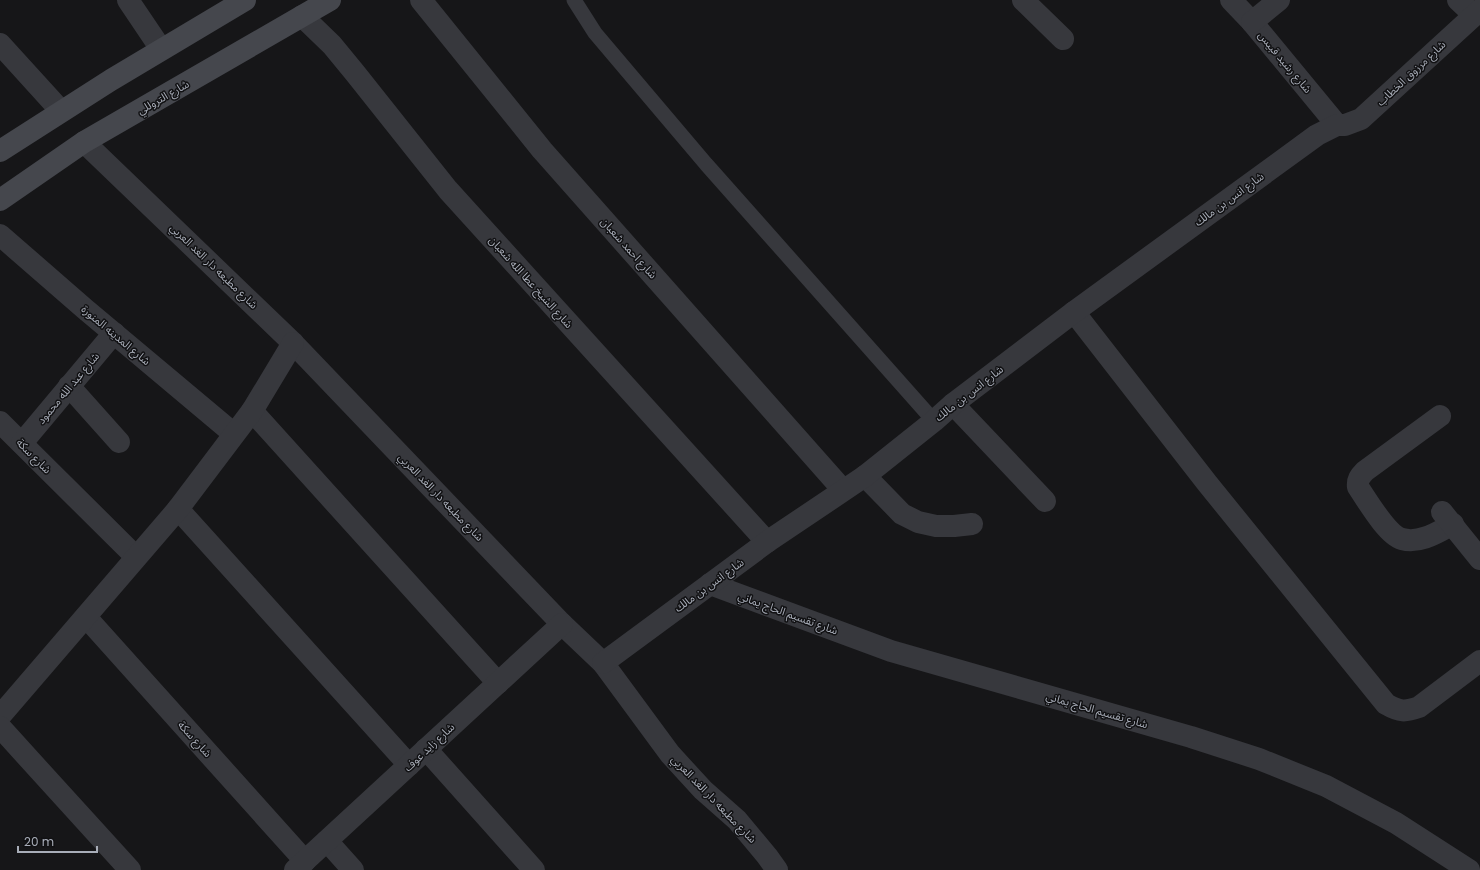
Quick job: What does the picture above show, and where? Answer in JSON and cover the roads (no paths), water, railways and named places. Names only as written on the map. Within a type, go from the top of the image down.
[{"type":"street","points":[[128,0],[161,49]]},
{"type":"street","points":[[0,151],[161,49],[245,0]]},
{"type":"street","name":"شارع التروللي","points":[[0,200],[84,142],[330,0]]},
{"type":"street","name":"شارع احمد شعبان","points":[[421,0],[542,150],[843,490]]},
{"type":"street","points":[[1023,0],[1063,39]]},
{"type":"street","name":"شارع رشيد قبيس","points":[[1232,0],[1337,125]]},
{"type":"street","points":[[1252,22],[1279,0]]},
{"type":"street","points":[[1458,0],[1477,12]]},
{"type":"street","name":"شارع مرزوق الخطاب","points":[[1337,125],[1345,125],[1361,119],[1477,12]]},
{"type":"street","name":"شارع الشيخ عطا الله شعبان","points":[[302,16],[332,45],[356,73],[377,102],[453,196],[767,542]]},
{"type":"street","points":[[0,44],[61,111]]},
{"type":"street","name":"شارع انس بن مالك","points":[[603,663],[767,542],[865,476],[953,404],[1074,312],[1317,135],[1337,125]]},
{"type":"street","name":"شارع مطبعه دار الغد العربي","points":[[84,142],[293,343],[562,624],[603,663],[670,754],[703,790],[737,820],[768,856],[777,870]]},
{"type":"street","name":"شارع المدينه المنورة","points":[[0,235],[234,434]]},
{"type":"street","points":[[1074,312],[1207,482],[1386,704],[1397,710],[1409,711],[1419,707],[1480,661]]},
{"type":"street","name":"شارع عبد الله محمود","points":[[22,443],[114,333]]},
{"type":"street","points":[[0,716],[178,509],[252,411],[293,343]]},
{"type":"street","points":[[70,386],[120,442]]},
{"type":"street","points":[[953,404],[1045,501]]},
{"type":"street","points":[[252,411],[498,683]]},
{"type":"street","points":[[1440,416],[1360,476],[1358,487],[1387,529],[1402,539],[1419,539],[1435,534],[1447,518],[1480,559]]},
{"type":"street","name":"شارع سكة","points":[[0,422],[136,557]]},
{"type":"street","points":[[865,476],[902,514],[918,522],[936,526],[972,524]]},
{"type":"street","points":[[178,509],[409,765]]},
{"type":"street","name":"شارع تقسيم الحاج يماني","points":[[710,584],[891,651],[1191,737],[1259,759],[1326,786],[1389,819],[1470,870]]},
{"type":"street","name":"شارع سكة","points":[[86,617],[300,866]]},
{"type":"street","name":"شارع زايد عوف","points":[[300,866],[562,624]]},
{"type":"street","points":[[0,727],[130,870]]},
{"type":"street","points":[[426,749],[534,870]]},
{"type":"street","points":[[327,841],[354,870]]},
{"type":"street","points":[[1470,870],[1480,863]]},
{"type":"lane","points":[[574,0],[595,33],[706,164],[934,421]]}]
